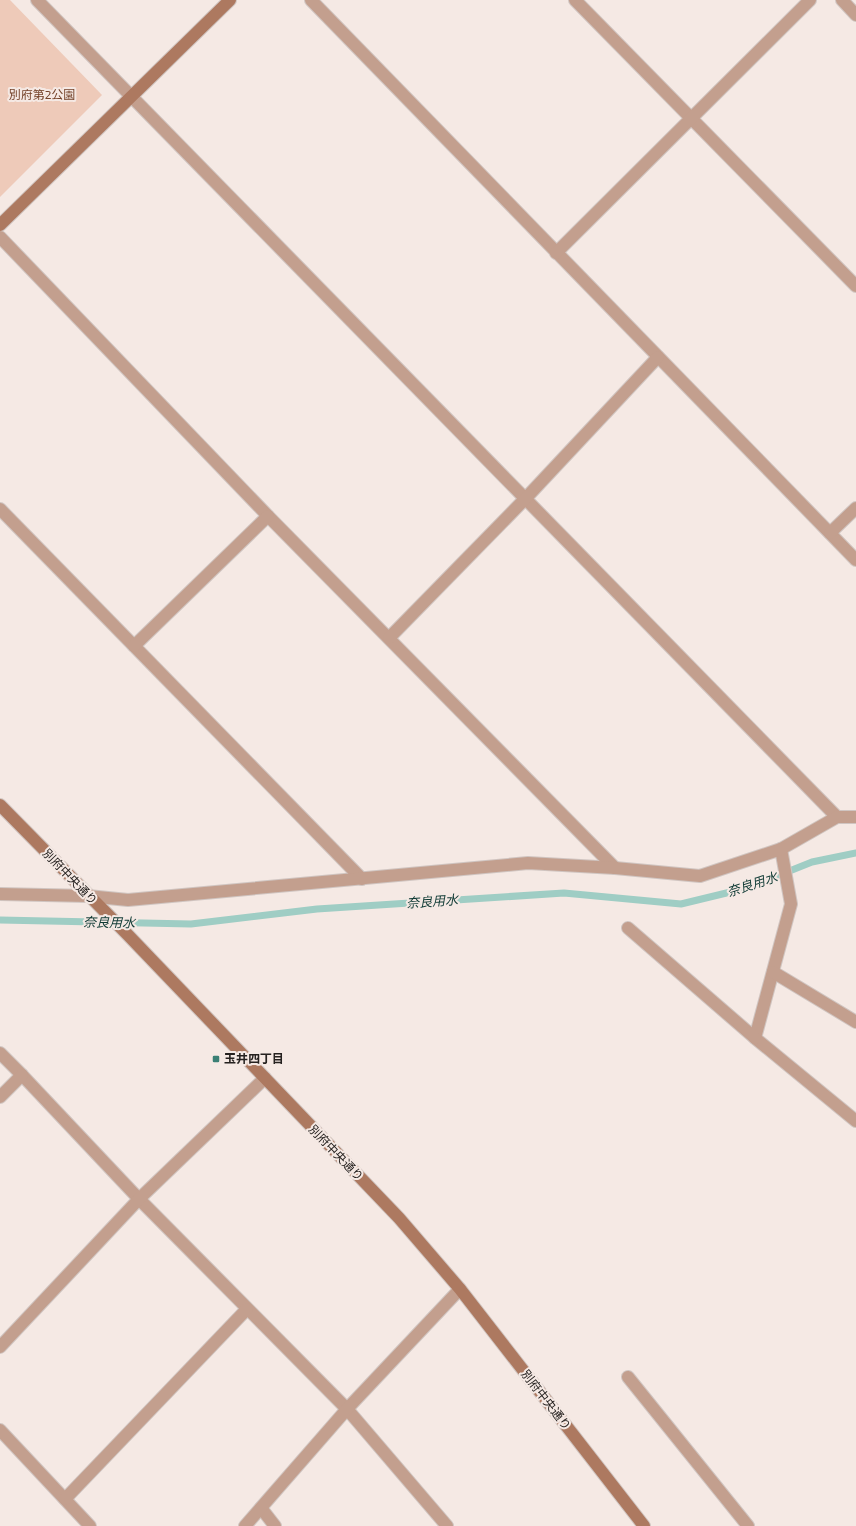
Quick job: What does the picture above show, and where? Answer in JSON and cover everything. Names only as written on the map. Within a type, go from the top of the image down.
[{"type":"street","points":[[37,0],[837,818]]},
{"type":"street","points":[[0,225],[230,0]]},
{"type":"street","points":[[311,0],[856,560]]},
{"type":"street","points":[[575,0],[856,286]]},
{"type":"street","points":[[556,253],[810,0]]},
{"type":"street","points":[[842,0],[856,15]]},
{"type":"street","points":[[0,237],[268,516],[615,868]]},
{"type":"street","points":[[388,638],[525,499],[658,357]]},
{"type":"street","points":[[830,533],[856,508]]},
{"type":"street","points":[[0,509],[362,879]]},
{"type":"street","points":[[134,646],[268,516]]},
{"type":"street","name":"別府中央通り","points":[[0,805],[399,1218],[460,1289],[644,1526]]},
{"type":"street","points":[[0,894],[88,896],[128,900],[528,863],[615,868],[700,876],[781,849],[837,818],[856,817]]},
{"type":"street","points":[[755,1038],[791,904],[781,849]]},
{"type":"street","points":[[628,928],[755,1038],[856,1121]]},
{"type":"street","points":[[773,972],[856,1022]]},
{"type":"street","points":[[0,1054],[22,1075],[139,1200],[347,1409],[447,1526]]},
{"type":"street","points":[[0,1097],[22,1075]]},
{"type":"street","points":[[0,1347],[139,1200],[265,1078]]},
{"type":"street","points":[[245,1526],[347,1409],[460,1289]]},
{"type":"street","points":[[65,1498],[247,1309]]},
{"type":"street","points":[[628,1377],[748,1526]]},
{"type":"street","points":[[0,1430],[90,1526]]},
{"type":"street","points":[[261,1508],[275,1526]]},
{"type":"green space","name":"別府第2公園","points":[[0,0],[10,0],[102,95],[0,197]]},
{"type":"waterway","name":"奈良用水","points":[[0,920],[191,924],[317,909],[564,893],[681,904],[747,888],[812,862],[856,853]]},
{"type":"place","name":"玉井四丁目","points":[[216,1059]]}]
